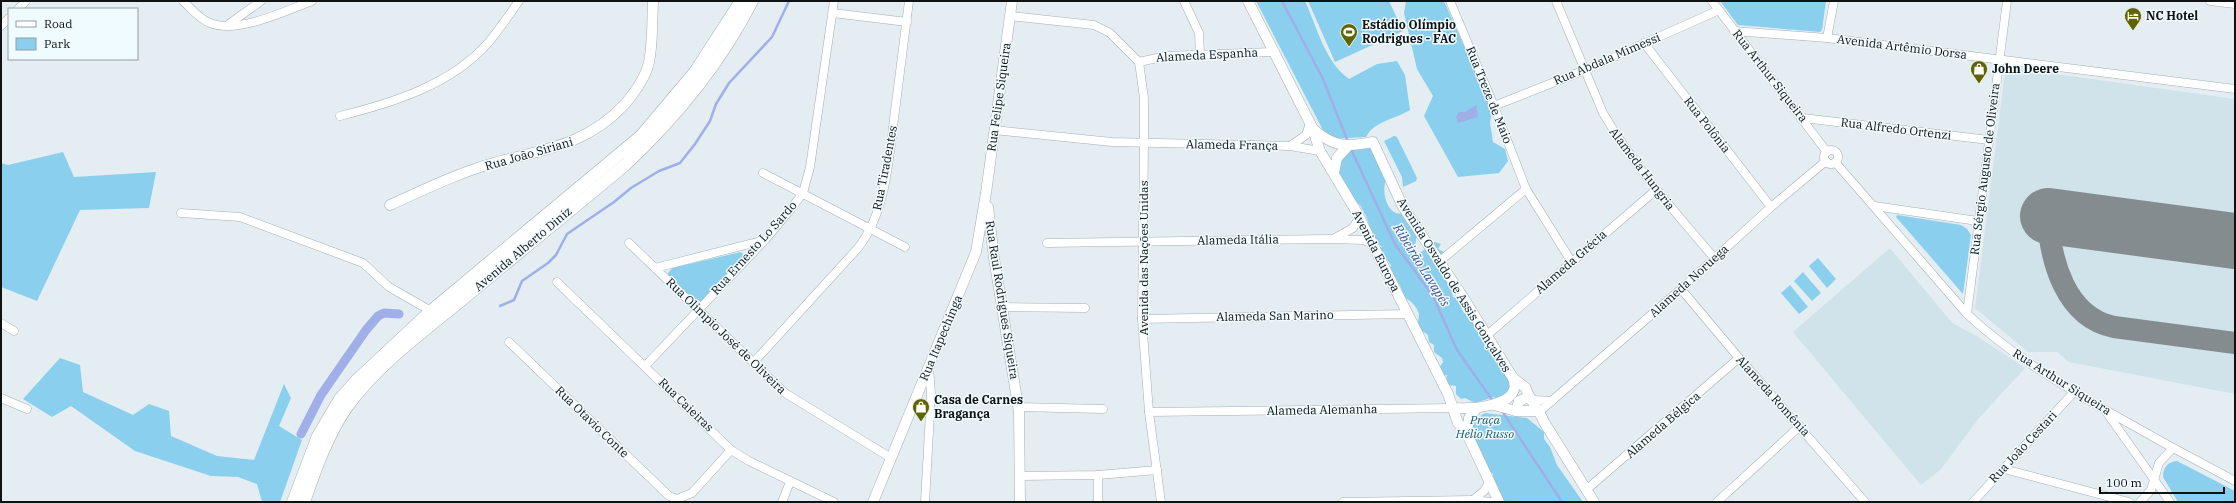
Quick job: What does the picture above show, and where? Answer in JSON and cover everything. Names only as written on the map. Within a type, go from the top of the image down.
[{"type":"main road","name":"Avenida Alberto Diniz","points":[[293,502],[318,436],[340,399],[382,356],[431,311],[641,136],[695,72],[741,1]]},
{"type":"main road","name":"Avenida Alberto Diniz","points":[[304,502],[326,445],[337,423],[360,392],[384,367],[435,322],[625,165],[652,139],[693,93],[716,62],[752,1]]},
{"type":"street","points":[[183,1],[210,23],[226,26],[247,24],[296,3],[312,1]]},
{"type":"street","points":[[226,26],[261,1]]},
{"type":"street","points":[[340,116],[395,100],[418,91],[457,69],[487,43],[519,1]]},
{"type":"street","name":"Rua João Siriani","points":[[390,205],[459,175],[563,146],[601,126],[631,96],[648,63],[652,41],[653,1]]},
{"type":"street","name":"Rua Ernesto Lo Sardo","points":[[645,366],[765,240],[803,193],[810,167],[834,1]]},
{"type":"street","name":"Rua Tiradentes","points":[[753,364],[858,248],[870,230],[879,207],[887,165],[909,1]]},
{"type":"street","name":"Rua Felipe Siqueira","points":[[986,193],[1012,1]]},
{"type":"street","points":[[1184,1],[1199,33],[1200,55]]},
{"type":"street","name":"Avenida Europa","points":[[1248,1],[1311,125],[1320,151],[1359,218],[1408,314],[1448,394],[1458,423],[1468,434],[1499,502]]},
{"type":"street","name":"Rua Treze de Maio","points":[[1450,1],[1494,106],[1526,189],[1571,261]]},
{"type":"street","name":"Alameda Hungria","points":[[1556,1],[1610,125],[1656,190],[1715,259]]},
{"type":"street","name":"Rua Arthur Siqueira","points":[[1712,1],[1803,118],[1827,152]]},
{"type":"street","points":[[1827,38],[1834,1]]},
{"type":"street","name":"Rua Sérgio Augusto de Oliveira","points":[[1966,314],[2007,1]]},
{"type":"street","points":[[2210,1],[2235,4]]},
{"type":"street","name":"Rua Abdala Mimessi","points":[[1494,106],[1585,70],[1719,10]]},
{"type":"street","points":[[833,13],[907,22]]},
{"type":"street","points":[[1010,16],[1094,25],[1110,33],[1139,62]]},
{"type":"street","name":"Avenida Artêmio Dorsa","points":[[1734,31],[1827,38],[1999,58],[2235,89]]},
{"type":"street","name":"Rua Polônia","points":[[1644,43],[1770,207]]},
{"type":"street","name":"Alameda Espanha","points":[[1139,62],[1166,56],[1275,52]]},
{"type":"street","name":"Avenida das Nações Unidas","points":[[1139,62],[1144,98],[1144,241],[1142,319],[1149,412],[1161,502]]},
{"type":"street","name":"Rua Alfredo Ortenzi","points":[[1803,118],[1989,140]]},
{"type":"street","points":[[1290,146],[1306,135],[1311,125],[1327,140],[1348,146],[1336,160],[1334,173]]},
{"type":"street","name":"Alameda França","points":[[994,130],[1097,141],[1290,146],[1320,151]]},
{"type":"street","name":"Avenida Osvaldo de Assis Gonçalves","points":[[1348,146],[1373,142],[1404,207],[1440,261],[1513,378],[1526,388],[1527,393],[1533,400],[1537,412],[1594,502]]},
{"type":"street","points":[[1827,152],[1835,152],[1838,158],[1835,162],[1831,164],[1826,162],[1824,158],[1827,152]]},
{"type":"street","name":"Alameda Noruega","points":[[1537,412],[1552,401],[1681,289],[1770,207],[1826,162]]},
{"type":"street","name":"Rua Arthur Siqueira","points":[[1835,162],[1966,314],[2031,365],[2074,392],[2172,449],[2235,481]]},
{"type":"street","points":[[763,173],[905,248]]},
{"type":"street","points":[[1440,261],[1526,189]]},
{"type":"street","name":"Alameda Grécia","points":[[1486,336],[1571,261],[1656,190]]},
{"type":"street","name":"Rua Itapechinga","points":[[873,502],[976,252],[986,193]]},
{"type":"street","name":"Rua Raul Rodrigues Siqueira","points":[[986,193],[994,258],[1018,407],[1020,502]]},
{"type":"street","points":[[1874,206],[1978,221]]},
{"type":"street","points":[[181,213],[240,217],[363,263],[389,287],[431,311]]},
{"type":"street","name":"Alameda Itália","points":[[1332,239],[1353,228],[1359,218]]},
{"type":"street","name":"Alameda Itália","points":[[1047,243],[1332,239],[1363,240],[1371,243]]},
{"type":"street","points":[[655,268],[765,240]]},
{"type":"street","name":"Rua Olimpio José de Oliveira","points":[[629,243],[753,364],[785,393],[891,458]]},
{"type":"street","points":[[976,252],[994,258]]},
{"type":"street","name":"Rua Caieiras","points":[[557,282],[732,450],[790,482],[834,502]]},
{"type":"street","name":"Alameda Romênia","points":[[1681,289],[1739,358],[1865,502]]},
{"type":"street","points":[[1003,307],[1085,308]]},
{"type":"street","name":"Alameda San Marino","points":[[1142,319],[1408,314]]},
{"type":"street","points":[[1,322],[14,331]]},
{"type":"street","name":"Rua Otavio Conte","points":[[509,342],[669,496],[677,499],[692,494],[732,450]]},
{"type":"street","name":"Alameda Bélgica","points":[[1586,490],[1739,358]]},
{"type":"street","points":[[925,502],[931,395],[929,367]]},
{"type":"street","name":"Alameda Alemanha","points":[[1498,405],[1513,391],[1515,386],[1513,378]]},
{"type":"street","name":"Rua João Cestari","points":[[1973,502],[2074,392]]},
{"type":"street","points":[[1448,394],[1476,409],[1469,418],[1468,434]]},
{"type":"street","points":[[1,398],[27,408]]},
{"type":"street","points":[[1516,411],[1519,401],[1526,398],[1552,401]]},
{"type":"street","name":"Alameda Alemanha","points":[[1149,412],[1453,408],[1476,409],[1498,405],[1516,411],[1537,412]]},
{"type":"street","points":[[1018,407],[1103,409]]},
{"type":"street","points":[[2105,410],[2154,482],[2170,502]]},
{"type":"street","points":[[1717,502],[1800,426]]},
{"type":"street","points":[[2140,502],[2151,490],[2158,463],[2172,449]]},
{"type":"street","points":[[2004,469],[2129,502]]},
{"type":"street","points":[[1020,476],[1098,475],[1157,470]]},
{"type":"street","points":[[1098,475],[1098,502]]},
{"type":"street","points":[[1473,500],[1484,491],[1490,481]]},
{"type":"street","points":[[782,502],[790,482]]},
{"type":"street","points":[[1343,502],[1473,500],[1491,502]]},
{"type":"shaded area","points":[[2013,68],[2235,99],[2235,394],[2069,362],[2057,352],[2028,352],[1975,308],[2005,73]]},
{"type":"shaded area","points":[[1476,105],[1478,117],[1458,123],[1456,117],[1459,112],[1465,112]]},
{"type":"shaded area","points":[[1890,248],[1952,323],[1975,335],[2025,368],[1979,418],[1941,469],[1921,485],[1793,332]]},
{"type":"green space","points":[[1256,1],[1305,1],[1328,54],[1341,72],[1349,79],[1377,64],[1397,61],[1405,75],[1410,110],[1374,127],[1366,137],[1331,139],[1325,134]]},
{"type":"green space","name":"Estádio Olímpio Rodrigues - FAC","points":[[1308,1],[1389,1],[1403,31],[1335,62]]},
{"type":"green space","points":[[1406,1],[1444,1],[1492,109],[1490,123],[1493,142],[1505,149],[1508,161],[1499,173],[1458,177],[1424,116],[1433,96],[1417,69],[1404,13]]},
{"type":"green space","points":[[1720,1],[1826,1],[1822,30],[1820,32],[1738,25]]},
{"type":"green space","points":[[1394,136],[1397,137],[1417,178],[1416,181],[1403,187],[1402,177],[1384,141]]},
{"type":"green space","points":[[1353,146],[1370,146],[1386,180],[1384,188],[1385,198],[1389,207],[1392,211],[1402,214],[1406,221],[1410,221],[1417,235],[1414,250],[1418,254],[1424,250],[1424,246],[1435,242],[1441,244],[1438,249],[1444,252],[1447,257],[1445,265],[1453,297],[1461,300],[1461,308],[1464,313],[1469,313],[1497,358],[1496,363],[1500,365],[1516,385],[1497,400],[1494,397],[1475,403],[1465,398],[1461,399],[1456,394],[1456,386],[1448,385],[1446,381],[1447,375],[1442,375],[1439,368],[1443,362],[1442,358],[1434,352],[1434,345],[1429,342],[1428,335],[1418,327],[1419,314],[1417,309],[1411,302],[1404,298],[1401,287],[1390,269],[1391,265],[1379,249],[1382,247],[1375,241],[1366,216],[1360,205],[1352,198],[1332,160],[1334,155],[1342,148]]},
{"type":"green space","points":[[63,152],[74,177],[156,172],[149,208],[80,210],[37,301],[1,287],[1,163],[8,165]]},
{"type":"green space","points":[[1897,215],[1961,225],[1967,229],[1971,235],[1963,294],[1896,217]]},
{"type":"green space","points":[[741,252],[743,254],[741,259],[702,301],[693,301],[666,276],[672,268]]},
{"type":"green space","points":[[1818,258],[1836,279],[1827,288],[1809,266]]},
{"type":"green space","points":[[1803,272],[1821,293],[1812,301],[1794,281]]},
{"type":"green space","points":[[1790,285],[1808,307],[1799,314],[1781,293]]},
{"type":"green space","points":[[60,358],[80,365],[83,392],[133,415],[149,404],[169,411],[171,436],[217,456],[254,460],[284,384],[291,398],[279,426],[302,440],[280,502],[262,502],[257,484],[238,477],[211,476],[135,451],[71,406],[52,417],[23,399]]},
{"type":"green space","name":"Praça Hélio Russo","points":[[1485,413],[1527,418],[1544,432],[1544,439],[1550,447],[1557,465],[1583,502],[1504,502],[1494,487],[1493,474],[1485,469],[1471,428],[1472,421]]},
{"type":"green space","points":[[2177,461],[2235,491],[2235,502],[2178,502],[2163,477],[2164,470],[2167,466]]},
{"type":"waterway","points":[[500,306],[514,300],[522,281],[548,263],[556,255],[567,234],[614,202],[631,188],[659,171],[680,163],[710,121],[716,104],[729,83],[772,37],[789,1]]},
{"type":"waterway","name":"Ribeirão Lavapés","points":[[1282,1],[1323,79],[1348,142]]},
{"type":"waterway","name":"Ribeirão Lavapés","points":[[1350,147],[1395,244],[1433,296],[1457,350],[1493,401]]},
{"type":"waterway","points":[[301,434],[321,395],[366,330],[378,316],[384,313],[399,314]]},
{"type":"waterway","name":"Ribeirão Lavapés","points":[[1502,411],[1562,502]]},
{"type":"taxiway","points":[[2048,216],[2049,233],[2057,268],[2063,284],[2072,299],[2083,312],[2097,321],[2114,327],[2235,343]]},
{"type":"runway","points":[[2048,216],[2235,241]]},
{"type":"place","name":"NC Hotel","points":[[2133,31]]},
{"type":"place","name":"Estádio Olímpio Rodrigues - FAC","points":[[1349,47]]},
{"type":"place","name":"John Deere","points":[[1979,84]]},
{"type":"place","name":"Casa de Carnes Bragança","points":[[921,422]]}]
